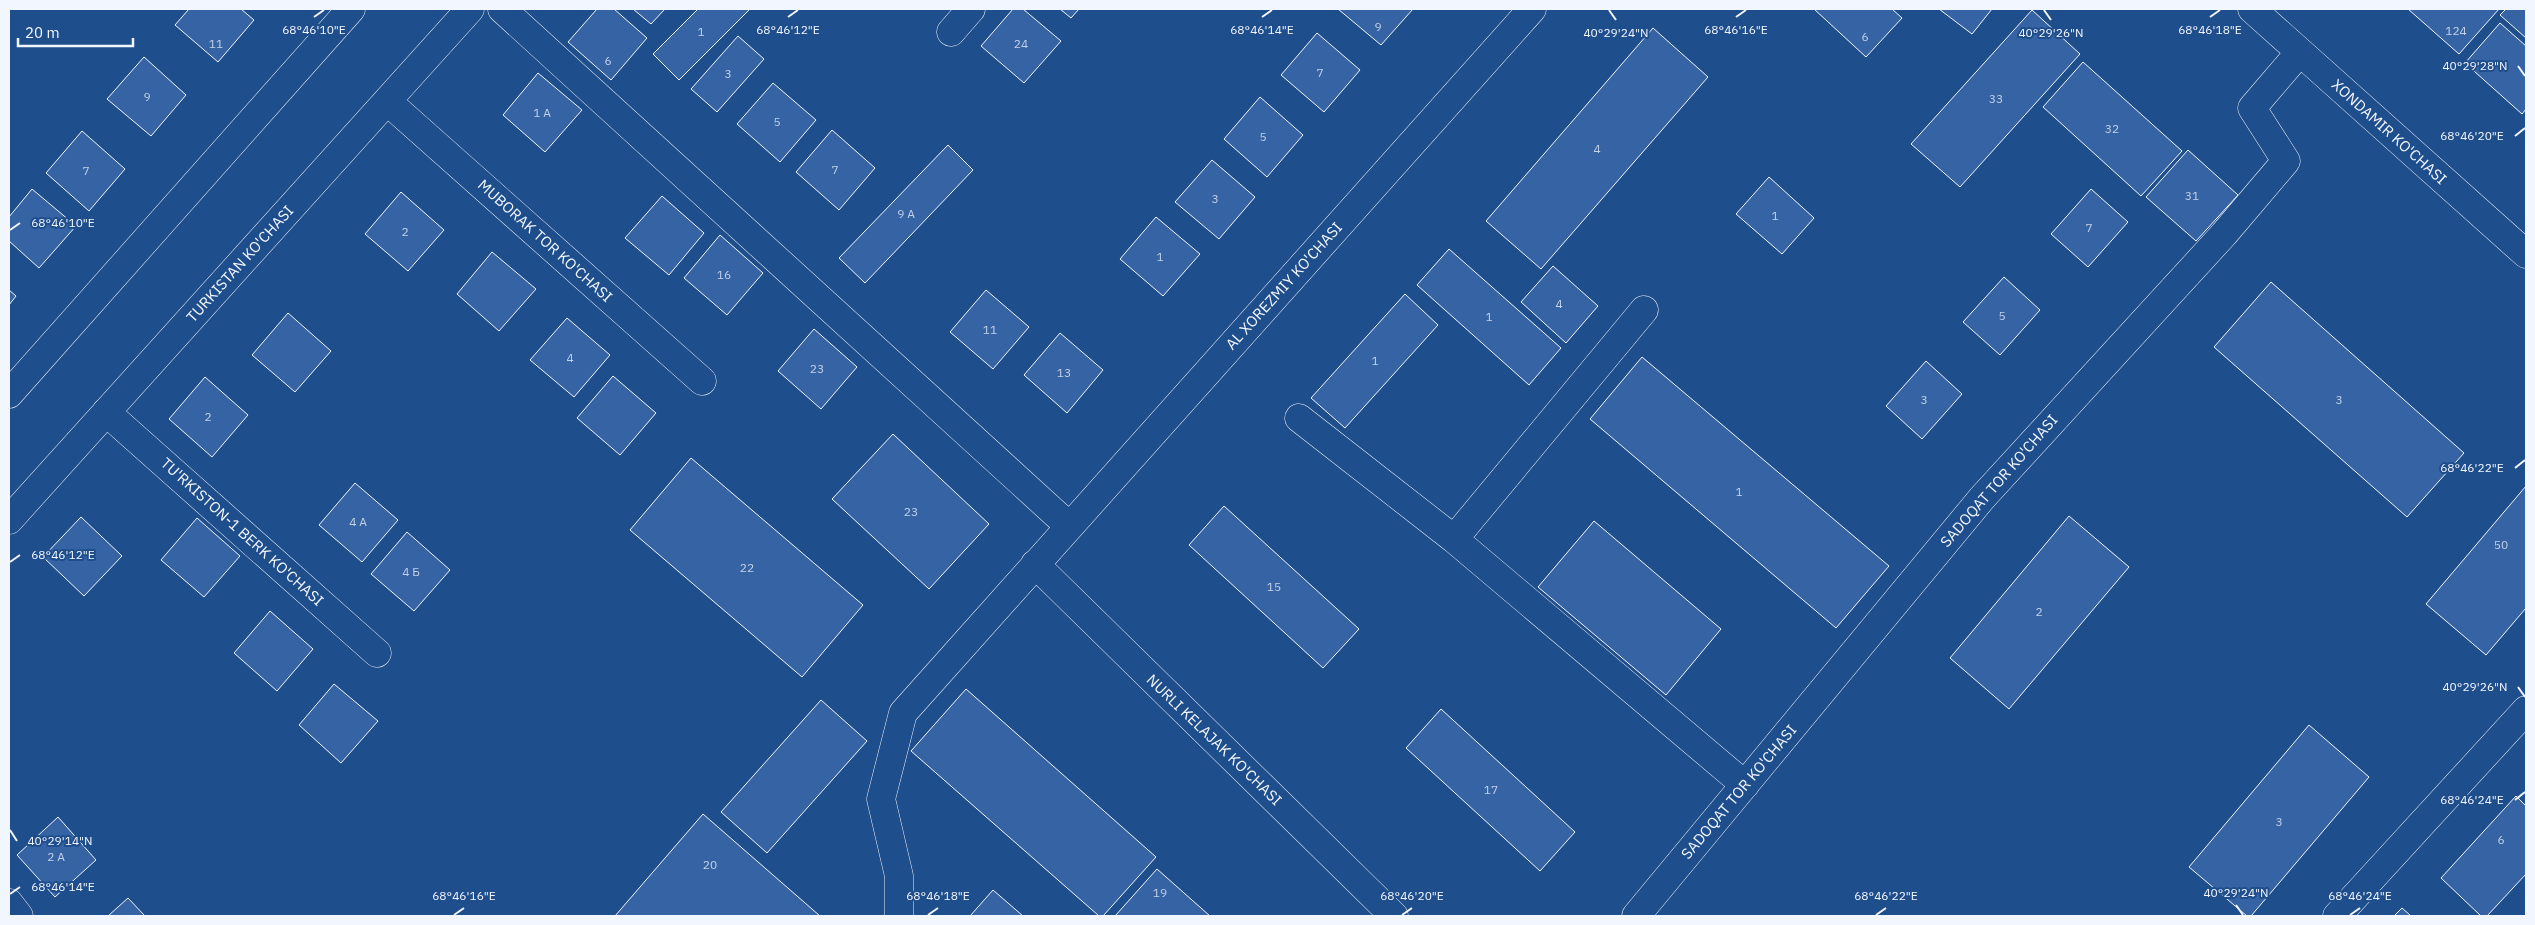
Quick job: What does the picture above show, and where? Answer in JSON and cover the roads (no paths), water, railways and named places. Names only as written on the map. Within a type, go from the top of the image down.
[{"type":"street","points":[[9,394],[351,9]]},
{"type":"street","name":"TURKISTAN KO'CHASI","points":[[9,520],[470,9]]},
{"type":"street","points":[[502,9],[1069,526]]},
{"type":"street","points":[[951,32],[971,9]]},
{"type":"street","name":"AL XOREZMIY KO'CHASI","points":[[899,916],[899,876],[881,799],[903,713],[1532,9]]},
{"type":"street","name":"XONDAMIR KO'CHASI","points":[[2252,9],[2526,254]]},
{"type":"street","name":"SADOQAT TOR KO'CHASI","points":[[1636,916],[1982,498],[2224,234],[2286,162],[2252,108],[2300,52]]},
{"type":"street","name":"MUBORAK TOR KO'CHASI","points":[[387,101],[702,381]]},
{"type":"street","points":[[1454,539],[1644,310]]},
{"type":"street","name":"TU'RKISTON-1 BERK KO'CHASI","points":[[106,412],[377,653]]},
{"type":"street","points":[[1299,418],[1454,539],[1745,785]]},
{"type":"street","name":"NURLI KELAJAK KO'CHASI","points":[[1035,564],[1394,916]]},
{"type":"street","points":[[2337,916],[2526,710]]},
{"type":"street","points":[[9,903],[19,916]]}]
